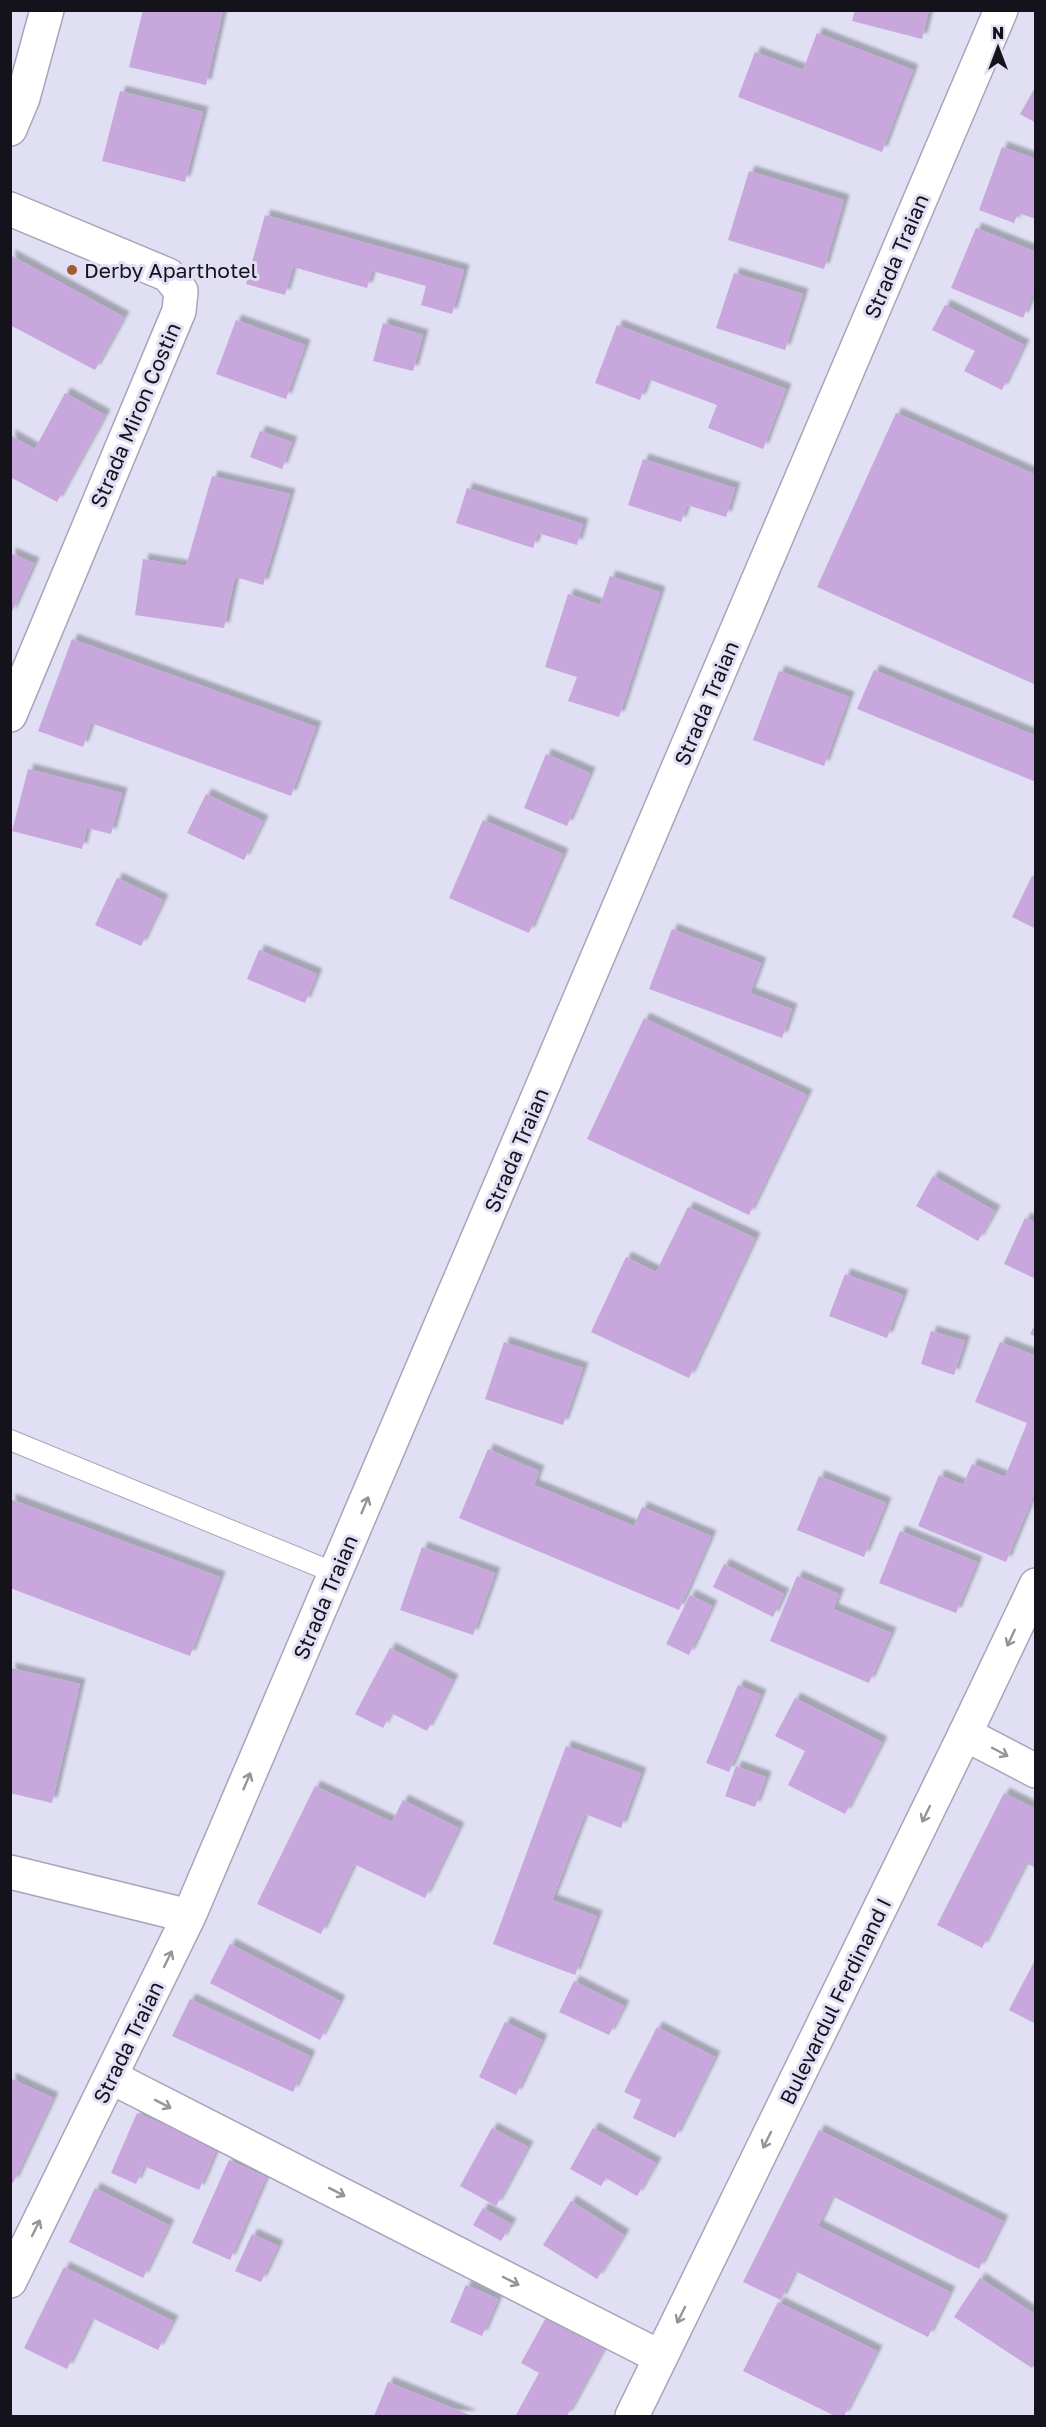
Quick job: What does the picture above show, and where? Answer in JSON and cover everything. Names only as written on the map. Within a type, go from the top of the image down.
[{"type":"street","points":[[10,129],[23,98],[47,10]]},
{"type":"street","name":"Strada Traian","points":[[10,2281],[189,1916],[1001,10]]},
{"type":"street","name":"Strada Miron Costin","points":[[10,209],[168,275],[181,291],[179,311],[10,715]]},
{"type":"street","name":"Bulevardul Ferdinand I","points":[[632,2416],[966,1734],[1035,1585]]},
{"type":"street","points":[[966,1734],[1035,1771]]},
{"type":"street","points":[[10,1872],[189,1916]]},
{"type":"street","points":[[111,2077],[660,2357]]},
{"type":"lane","points":[[10,1440],[335,1573]]},
{"type":"building","points":[[143,10],[223,10],[206,85],[129,67]]},
{"type":"building","points":[[855,10],[929,10],[922,39],[852,21]]},
{"type":"building","points":[[817,33],[913,70],[882,152],[738,97],[755,52],[803,70]]},
{"type":"building","points":[[1036,86],[1036,123],[1020,114]]},
{"type":"building","points":[[120,91],[203,112],[185,182],[102,161]]},
{"type":"building","points":[[1002,147],[1036,159],[1036,219],[1018,213],[1014,223],[979,210]]},
{"type":"building","points":[[749,171],[844,200],[824,269],[728,240]]},
{"type":"building","points":[[265,215],[464,270],[452,314],[421,305],[426,286],[372,271],[367,288],[293,267],[285,295],[246,284]]},
{"type":"building","points":[[976,228],[1036,252],[1036,287],[1023,318],[951,288]]},
{"type":"building","points":[[10,255],[124,317],[95,370],[10,325]]},
{"type":"building","points":[[734,273],[803,294],[785,350],[716,328]]},
{"type":"building","points":[[945,305],[1024,345],[1002,390],[964,371],[975,351],[932,330]]},
{"type":"building","points":[[236,320],[305,345],[286,399],[216,374]]},
{"type":"building","points":[[383,323],[423,335],[413,371],[373,361]]},
{"type":"building","points":[[617,325],[786,389],[763,449],[708,428],[717,405],[648,379],[640,400],[595,383]]},
{"type":"building","points":[[65,393],[105,415],[57,502],[10,477],[10,435],[35,449]]},
{"type":"building","points":[[896,413],[1036,475],[1036,685],[817,587]]},
{"type":"building","points":[[260,431],[292,442],[282,469],[250,457]]},
{"type":"building","points":[[643,459],[735,488],[726,517],[687,505],[681,522],[628,505]]},
{"type":"building","points":[[212,476],[290,494],[263,585],[235,577],[224,628],[135,615],[143,559],[186,566]]},
{"type":"building","points":[[467,488],[583,524],[577,545],[538,533],[533,548],[456,523]]},
{"type":"building","points":[[10,553],[34,563],[10,616]]},
{"type":"building","points":[[610,576],[660,592],[619,717],[568,701],[577,677],[545,667],[568,594],[600,605]]},
{"type":"building","points":[[72,639],[316,727],[291,796],[91,723],[83,747],[38,731]]},
{"type":"building","points":[[874,670],[1036,736],[1036,782],[857,709]]},
{"type":"building","points":[[779,671],[849,697],[824,766],[753,740]]},
{"type":"building","points":[[546,754],[590,773],[567,826],[524,808]]},
{"type":"building","points":[[28,769],[122,793],[111,834],[87,828],[82,849],[12,831]]},
{"type":"building","points":[[206,794],[263,821],[244,860],[187,833]]},
{"type":"building","points":[[483,820],[563,854],[529,933],[449,898]]},
{"type":"building","points":[[1032,876],[1036,878],[1036,929],[1012,917]]},
{"type":"building","points":[[117,878],[163,900],[141,946],[95,925]]},
{"type":"building","points":[[672,929],[761,963],[750,993],[792,1009],[782,1038],[649,989]]},
{"type":"building","points":[[259,950],[317,974],[305,1003],[247,979]]},
{"type":"building","points":[[644,1018],[807,1095],[749,1215],[587,1139]]},
{"type":"building","points":[[933,1176],[995,1211],[978,1241],[916,1206]]},
{"type":"building","points":[[688,1207],[755,1238],[689,1378],[591,1332],[626,1257],[656,1272]]},
{"type":"building","points":[[1025,1218],[1036,1223],[1036,1279],[1004,1264]]},
{"type":"building","points":[[845,1274],[903,1295],[887,1338],[829,1316]]},
{"type":"building","points":[[1036,1323],[1036,1337],[1030,1334]]},
{"type":"building","points":[[931,1331],[965,1341],[954,1375],[921,1364]]},
{"type":"building","points":[[504,1342],[583,1368],[563,1425],[485,1399]]},
{"type":"building","points":[[1000,1342],[1036,1356],[1036,1489],[1006,1562],[918,1526],[939,1475],[963,1485],[972,1464],[1005,1477],[1027,1423],[975,1402]]},
{"type":"building","points":[[488,1449],[539,1471],[534,1485],[634,1526],[642,1507],[711,1536],[679,1610],[459,1518]]},
{"type":"building","points":[[819,1476],[886,1503],[864,1557],[797,1530]]},
{"type":"building","points":[[10,1499],[220,1577],[190,1656],[10,1588]]},
{"type":"building","points":[[900,1531],[977,1562],[956,1613],[879,1583]]},
{"type":"building","points":[[422,1547],[495,1573],[473,1635],[400,1610]]},
{"type":"building","points":[[724,1564],[784,1594],[773,1617],[713,1587]]},
{"type":"building","points":[[797,1576],[839,1594],[833,1609],[891,1633],[869,1683],[770,1641]]},
{"type":"building","points":[[690,1595],[712,1606],[689,1655],[666,1644]]},
{"type":"building","points":[[390,1648],[453,1680],[427,1731],[391,1713],[383,1728],[355,1714]]},
{"type":"building","points":[[10,1668],[80,1684],[52,1803],[10,1793]]},
{"type":"building","points":[[738,1685],[761,1695],[729,1772],[706,1763]]},
{"type":"building","points":[[795,1698],[882,1742],[845,1814],[788,1785],[805,1751],[775,1736]]},
{"type":"building","points":[[566,1746],[641,1773],[621,1828],[585,1814],[552,1900],[597,1916],[575,1975],[493,1944]]},
{"type":"building","points":[[736,1766],[766,1777],[755,1807],[725,1796]]},
{"type":"building","points":[[315,1786],[392,1822],[403,1800],[459,1828],[425,1898],[354,1864],[321,1934],[257,1904]]},
{"type":"building","points":[[1004,1793],[1036,1809],[1036,1868],[1026,1863],[982,1948],[937,1925]]},
{"type":"building","points":[[230,1944],[340,2001],[320,2040],[210,1983]]},
{"type":"building","points":[[1036,1958],[1036,2024],[1009,2010]]},
{"type":"building","points":[[574,1981],[624,2006],[609,2035],[559,2012]]},
{"type":"building","points":[[190,1999],[310,2056],[293,2092],[172,2036]]},
{"type":"building","points":[[505,2022],[542,2040],[516,2095],[479,2077]]},
{"type":"building","points":[[657,2027],[715,2057],[675,2138],[633,2118],[641,2100],[624,2092]]},
{"type":"building","points":[[10,2078],[53,2098],[13,2183],[10,2182]]},
{"type":"building","points":[[137,2113],[217,2148],[199,2190],[144,2166],[136,2184],[111,2173]]},
{"type":"building","points":[[492,2128],[528,2147],[496,2206],[460,2186]]},
{"type":"building","points":[[593,2128],[656,2163],[637,2196],[606,2178],[601,2186],[570,2169]]},
{"type":"building","points":[[819,2130],[1003,2221],[979,2269],[832,2196],[818,2226],[950,2292],[928,2337],[795,2271],[781,2300],[743,2282]]},
{"type":"building","points":[[229,2160],[266,2177],[230,2260],[192,2243]]},
{"type":"building","points":[[95,2188],[169,2225],[143,2278],[69,2242]]},
{"type":"building","points":[[571,2201],[624,2235],[597,2279],[543,2245]]},
{"type":"building","points":[[483,2208],[511,2224],[501,2241],[473,2225]]},
{"type":"building","points":[[252,2234],[278,2246],[261,2282],[235,2271]]},
{"type":"building","points":[[64,2267],[173,2321],[158,2350],[92,2318],[67,2369],[24,2348]]},
{"type":"building","points":[[980,2278],[1036,2315],[1036,2363],[1032,2368],[954,2317]]},
{"type":"building","points":[[466,2285],[498,2299],[482,2336],[450,2322]]},
{"type":"building","points":[[778,2302],[877,2351],[844,2416],[835,2416],[743,2371]]},
{"type":"building","points":[[547,2316],[605,2346],[567,2416],[519,2416],[516,2415],[539,2373],[521,2363]]},
{"type":"building","points":[[388,2382],[472,2416],[374,2416]]},
{"type":"place","name":"Derby Aparthotel","points":[[72,270]]}]
